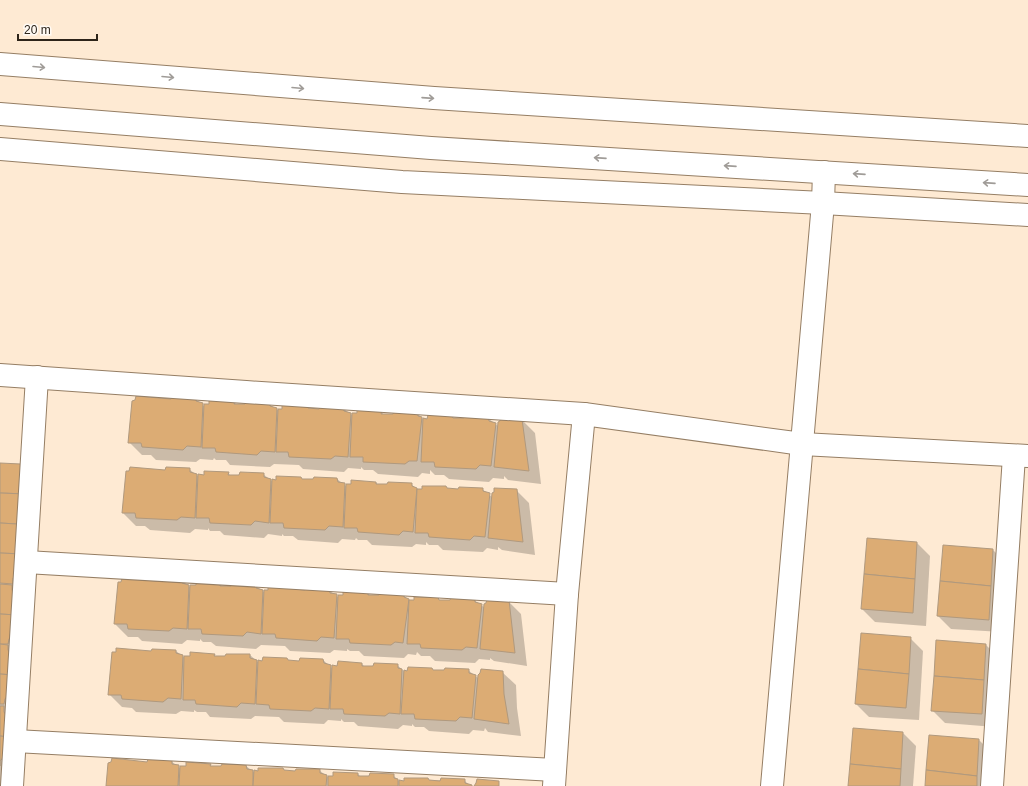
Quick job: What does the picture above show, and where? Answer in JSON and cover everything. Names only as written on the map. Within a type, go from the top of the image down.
[{"type":"street","points":[[0,64],[434,98],[1028,136]]},
{"type":"street","points":[[0,114],[431,148],[1028,185]]},
{"type":"street","points":[[0,149],[402,182],[1028,215]]},
{"type":"street","points":[[772,786],[823,203],[824,172]]},
{"type":"street","points":[[0,375],[584,414],[802,444],[1021,456],[992,786]]},
{"type":"street","points":[[12,786],[37,377]]},
{"type":"street","points":[[15,741],[555,778],[567,594],[584,414]]},
{"type":"street","points":[[26,562],[567,594]]},
{"type":"building","points":[[136,396],[171,399],[172,397],[196,398],[196,401],[203,403],[201,447],[187,446],[183,450],[142,447],[141,443],[128,443],[132,401],[135,400]]},
{"type":"building","points":[[209,400],[235,401],[234,404],[245,404],[246,402],[270,403],[270,406],[277,408],[275,452],[261,451],[257,455],[216,452],[215,448],[202,448],[204,404],[209,404]]},
{"type":"building","points":[[282,405],[307,406],[308,408],[319,409],[320,407],[343,407],[344,411],[351,413],[348,457],[335,456],[331,459],[289,457],[288,452],[276,452],[278,409],[282,409]]},
{"type":"building","points":[[357,409],[382,411],[381,414],[393,414],[394,411],[417,412],[418,416],[422,417],[417,461],[409,461],[405,464],[363,462],[363,457],[350,457],[352,413],[357,413]]},
{"type":"building","points":[[428,415],[452,416],[453,418],[464,418],[465,416],[488,417],[489,421],[496,423],[491,466],[480,465],[476,469],[435,467],[434,462],[421,462],[423,418],[427,419]]},
{"type":"building","points":[[500,417],[522,419],[529,471],[494,467],[498,422],[500,421]]},
{"type":"building","points":[[0,463],[21,464],[26,494],[0,493]]},
{"type":"building","points":[[130,467],[165,470],[166,467],[190,468],[190,472],[197,474],[195,518],[181,517],[177,520],[136,518],[135,513],[122,513],[126,471],[129,471]]},
{"type":"building","points":[[204,471],[229,472],[228,475],[239,475],[240,472],[264,473],[264,477],[271,479],[269,523],[255,521],[251,525],[210,523],[209,518],[196,518],[198,474],[204,475]]},
{"type":"building","points":[[276,476],[301,477],[302,479],[313,479],[314,477],[337,478],[338,482],[345,483],[343,527],[329,526],[325,530],[284,528],[283,523],[270,523],[272,479],[276,480]]},
{"type":"building","points":[[351,480],[376,482],[376,484],[387,484],[388,482],[412,483],[412,486],[417,488],[413,532],[403,531],[399,535],[358,532],[357,528],[344,528],[346,484],[351,484]]},
{"type":"building","points":[[422,486],[446,486],[447,488],[458,489],[459,487],[483,488],[483,491],[490,493],[485,537],[474,536],[470,540],[429,537],[428,533],[415,533],[417,489],[422,489]]},
{"type":"building","points":[[494,488],[517,489],[523,542],[488,538],[492,493],[494,492]]},
{"type":"building","points":[[0,493],[26,494],[17,524],[0,523]]},
{"type":"building","points":[[0,523],[17,524],[22,554],[0,553]]},
{"type":"building","points":[[867,538],[917,542],[915,579],[864,574]]},
{"type":"building","points":[[943,545],[993,549],[991,586],[940,581]]},
{"type":"building","points":[[0,553],[22,554],[21,570],[13,578],[13,584],[0,583]]},
{"type":"building","points":[[864,574],[915,579],[913,613],[861,609]]},
{"type":"building","points":[[122,578],[157,581],[158,578],[182,579],[182,583],[189,585],[187,629],[173,628],[169,631],[128,629],[127,624],[114,624],[118,582],[121,582]]},
{"type":"building","points":[[940,581],[991,586],[989,620],[937,616]]},
{"type":"building","points":[[196,582],[220,583],[220,586],[231,586],[232,583],[256,584],[256,588],[263,590],[261,634],[247,632],[243,636],[202,634],[201,629],[188,629],[190,585],[196,585]]},
{"type":"building","points":[[0,584],[12,585],[12,590],[18,600],[17,615],[0,614]]},
{"type":"building","points":[[268,587],[293,587],[294,589],[305,590],[306,588],[329,589],[330,593],[337,594],[334,638],[321,637],[317,641],[276,638],[275,634],[262,634],[264,590],[268,590]]},
{"type":"building","points":[[343,591],[368,592],[368,595],[379,595],[380,593],[404,594],[404,597],[409,599],[403,643],[395,642],[391,645],[350,643],[349,639],[336,639],[338,595],[343,595]]},
{"type":"building","points":[[414,597],[438,597],[439,600],[450,600],[451,598],[475,599],[475,602],[482,604],[477,648],[466,647],[462,650],[421,648],[420,644],[407,644],[409,600],[414,600]]},
{"type":"building","points":[[487,599],[509,600],[515,653],[480,649],[484,604],[486,603]]},
{"type":"building","points":[[0,614],[17,615],[16,630],[9,639],[8,644],[0,644]]},
{"type":"building","points":[[861,633],[911,637],[909,674],[858,669]]},
{"type":"building","points":[[936,640],[986,644],[984,680],[934,676]]},
{"type":"building","points":[[0,644],[8,645],[8,650],[14,660],[13,675],[0,674]]},
{"type":"building","points":[[116,648],[151,651],[152,649],[176,650],[176,653],[183,655],[181,699],[168,698],[163,702],[122,699],[121,695],[108,695],[112,652],[116,652]]},
{"type":"building","points":[[190,652],[215,654],[214,656],[225,656],[226,654],[250,654],[250,658],[257,660],[255,704],[241,703],[237,707],[196,704],[195,700],[183,700],[184,656],[190,656]]},
{"type":"building","points":[[263,657],[287,658],[288,660],[299,661],[300,658],[323,659],[324,663],[331,665],[329,709],[315,708],[311,711],[270,709],[269,705],[256,704],[258,660],[262,661]]},
{"type":"building","points":[[338,661],[362,663],[362,666],[373,666],[374,663],[398,664],[398,668],[402,669],[400,714],[389,713],[385,716],[344,714],[343,709],[330,709],[332,665],[337,666]]},
{"type":"building","points":[[408,667],[432,668],[433,670],[444,670],[445,668],[469,669],[469,673],[476,675],[472,718],[460,717],[456,721],[415,719],[414,714],[401,714],[404,670],[407,671]]},
{"type":"building","points":[[481,669],[503,671],[504,694],[509,724],[474,719],[478,675]]},
{"type":"building","points":[[858,669],[909,674],[906,708],[855,704]]},
{"type":"building","points":[[0,674],[13,675],[12,690],[5,699],[4,704],[0,704]]},
{"type":"building","points":[[934,676],[984,680],[982,714],[931,711]]},
{"type":"building","points":[[0,706],[4,706],[4,712],[10,721],[9,737],[0,736]]},
{"type":"building","points":[[853,728],[903,732],[901,769],[850,764]]},
{"type":"building","points":[[929,735],[979,739],[977,776],[926,770]]},
{"type":"building","points":[[0,736],[9,737],[8,752],[0,761]]},
{"type":"building","points":[[112,758],[147,762],[148,759],[172,760],[172,764],[179,765],[178,786],[106,786],[108,763],[111,762]]},
{"type":"building","points":[[186,762],[211,764],[210,766],[221,766],[222,764],[246,765],[247,769],[253,770],[253,786],[179,786],[180,766],[186,766]]},
{"type":"building","points":[[850,764],[901,769],[900,786],[848,786]]},
{"type":"building","points":[[258,768],[283,768],[284,770],[295,771],[296,769],[320,769],[320,773],[327,775],[326,786],[253,786],[254,770],[258,771]]},
{"type":"building","points":[[926,770],[977,776],[977,786],[925,786]]},
{"type":"building","points":[[333,772],[358,773],[358,776],[369,776],[370,773],[394,774],[394,778],[398,779],[398,786],[328,786],[328,776],[333,776]]},
{"type":"building","points":[[404,778],[428,778],[429,780],[440,781],[441,778],[465,779],[465,783],[472,786],[399,786],[399,780],[404,781]]},
{"type":"building","points":[[477,779],[499,781],[499,786],[474,786]]}]
